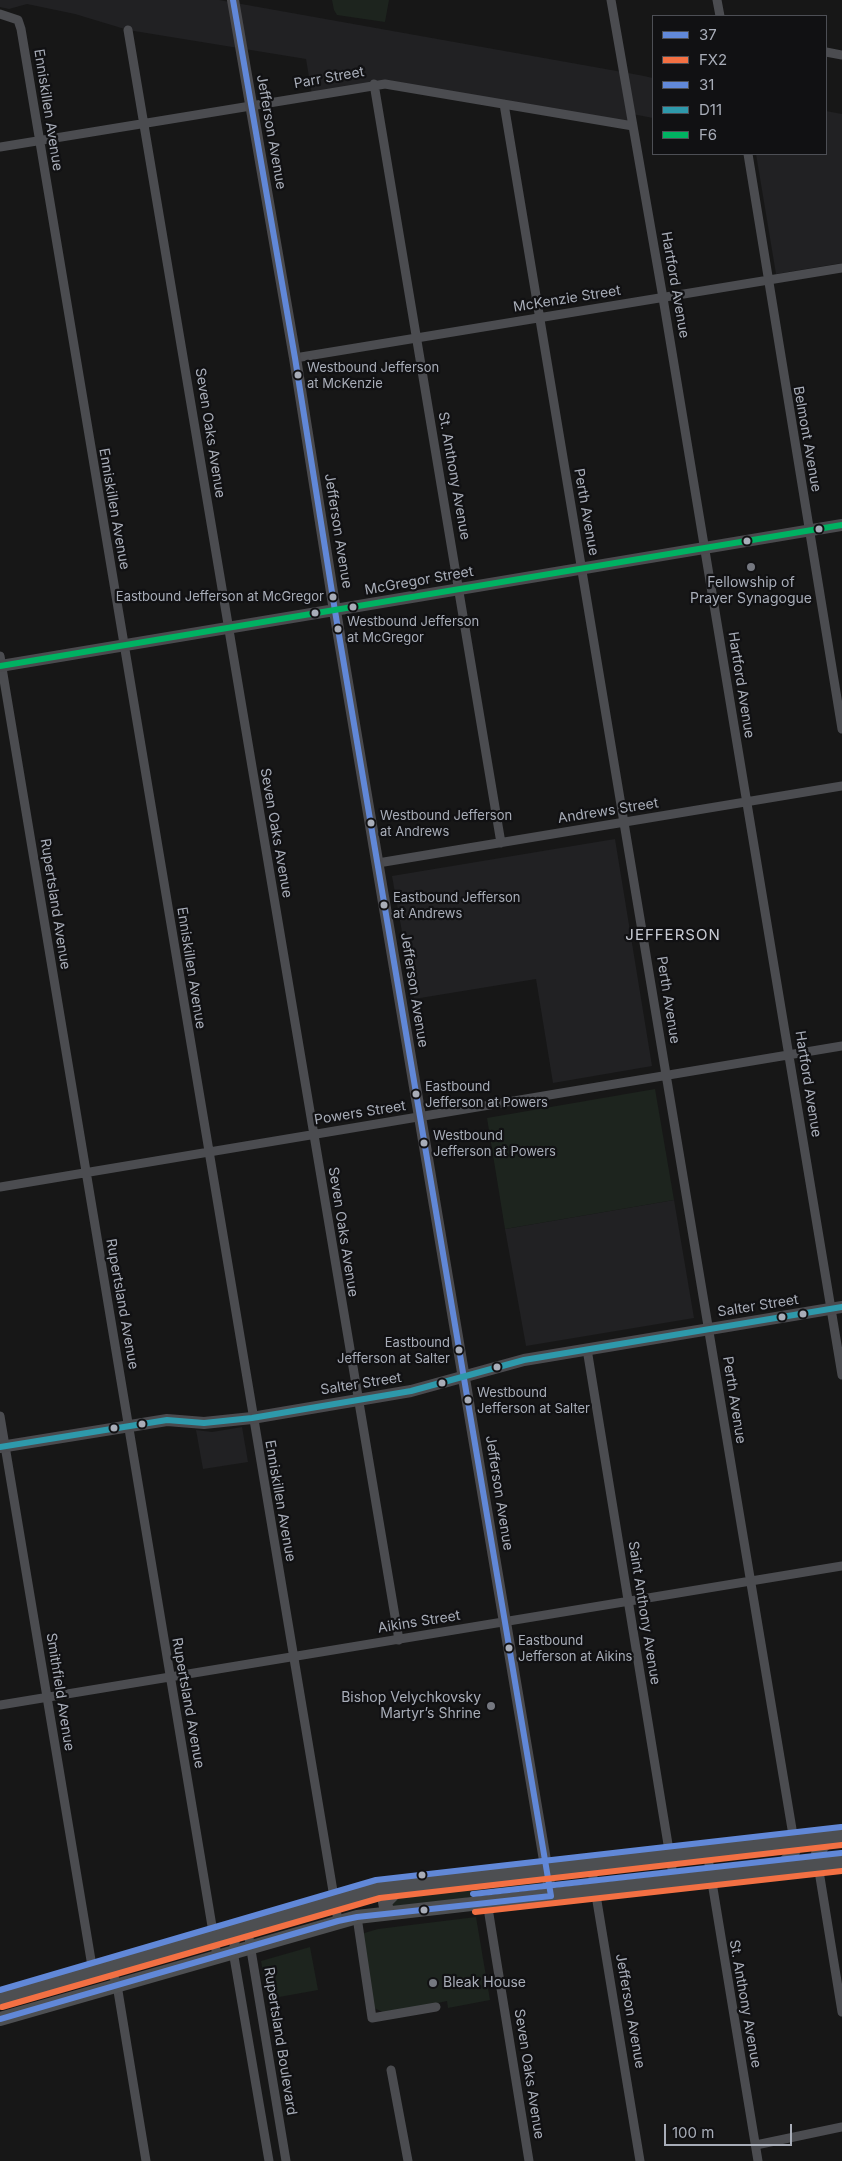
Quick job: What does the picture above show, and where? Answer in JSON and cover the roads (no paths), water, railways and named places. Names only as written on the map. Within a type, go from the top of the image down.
[{"type":"main road","points":[[0,1999],[378,1890],[838,1837]]},
{"type":"main road","points":[[818,1865],[817,1858],[822,1846],[838,1837]]},
{"type":"main road","points":[[778,1869],[791,1857],[794,1841]]},
{"type":"main road","points":[[0,2019],[356,1917],[842,1862]]},
{"type":"main road","points":[[387,1913],[385,1902],[400,1887]]},
{"type":"street","name":"Jefferson Avenue","points":[[233,0],[295,358],[551,1896]]},
{"type":"street","name":"Hartford Avenue","points":[[611,0],[663,298],[746,802],[837,1308],[842,1375]]},
{"type":"street","points":[[717,0],[720,15]]},
{"type":"street","name":"Enniskillen Avenue","points":[[0,14],[18,20],[292,1657],[338,1921]]},
{"type":"street","name":"Seven Oaks Avenue","points":[[128,30],[145,122],[398,1640]]},
{"type":"street","points":[[827,52],[842,55]]},
{"type":"street","name":"Parr Street","points":[[0,147],[374,84],[394,85],[633,126]]},
{"type":"street","name":"St. Anthony Avenue","points":[[374,84],[501,843]]},
{"type":"street","name":"Perth Avenue","points":[[504,104],[794,1841]]},
{"type":"street","name":"Belmont Avenue","points":[[748,155],[767,280],[842,729]]},
{"type":"street","name":"McKenzie Street","points":[[295,358],[842,268]]},
{"type":"street","name":"McGregor Street","points":[[1,662],[124,646],[842,524]]},
{"type":"street","name":"Rupertsland Avenue","points":[[1,662],[217,1956]]},
{"type":"street","name":"Andrews Street","points":[[378,863],[842,786]]},
{"type":"street","name":"Powers Street","points":[[0,1187],[842,1046]]},
{"type":"street","name":"Salter Street","points":[[2,1446],[167,1420],[204,1423],[252,1418],[411,1391],[465,1374],[524,1360],[837,1308]]},
{"type":"street","name":"Saint Anthony Avenue","points":[[587,1349],[674,1881]]},
{"type":"street","name":"Smithfield Avenue","points":[[0,1416],[2,1446],[93,1972]]},
{"type":"street","name":"Aikins Street","points":[[0,1705],[842,1566]]},
{"type":"street","name":"St. Anthony Avenue","points":[[706,1852],[758,2161]]},
{"type":"street","name":"Jefferson Avenue","points":[[591,1865],[640,2161]]},
{"type":"street","points":[[818,1865],[842,2012]]},
{"type":"street","name":"Seven Oaks Avenue","points":[[487,1902],[529,2161]]},
{"type":"street","points":[[356,1917],[372,2018],[436,2006]]},
{"type":"street","points":[[242,1928],[233,1951],[269,2161]]},
{"type":"street","name":"Rupertsland Boulevard","points":[[242,1928],[251,1946],[286,2161]]},
{"type":"street","points":[[110,1967],[117,1985],[146,2161]]},
{"type":"street","points":[[392,2070],[408,2161]]},
{"type":"street","points":[[756,2145],[842,2127]]},
{"type":"place","name":"Westbound Jefferson at McKenzie","points":[[298,375]]},
{"type":"place","name":"Fellowship of Prayer Synagogue","points":[[751,567]]},
{"type":"place","name":"Eastbound Jefferson at McGregor","points":[[333,597]]},
{"type":"place","name":"Westbound Jefferson at McGregor","points":[[338,629]]},
{"type":"place","name":"Westbound Jefferson at Andrews","points":[[371,823]]},
{"type":"place","name":"Eastbound Jefferson at Andrews","points":[[384,905]]},
{"type":"place","name":"Eastbound Jefferson at Powers","points":[[416,1094]]},
{"type":"place","name":"Westbound Jefferson at Powers","points":[[424,1143]]},
{"type":"place","name":"Eastbound Jefferson at Salter","points":[[459,1350]]},
{"type":"place","name":"Westbound Jefferson at Salter","points":[[468,1400]]},
{"type":"place","name":"Eastbound Jefferson at Aikins","points":[[509,1648]]},
{"type":"place","name":"Bishop Velychkovsky Martyr’s Shrine","points":[[491,1706]]},
{"type":"place","name":"Bleak House","points":[[433,1983]]},
{"type":"district","name":"JEFFERSON","points":[[673,935]]}]
